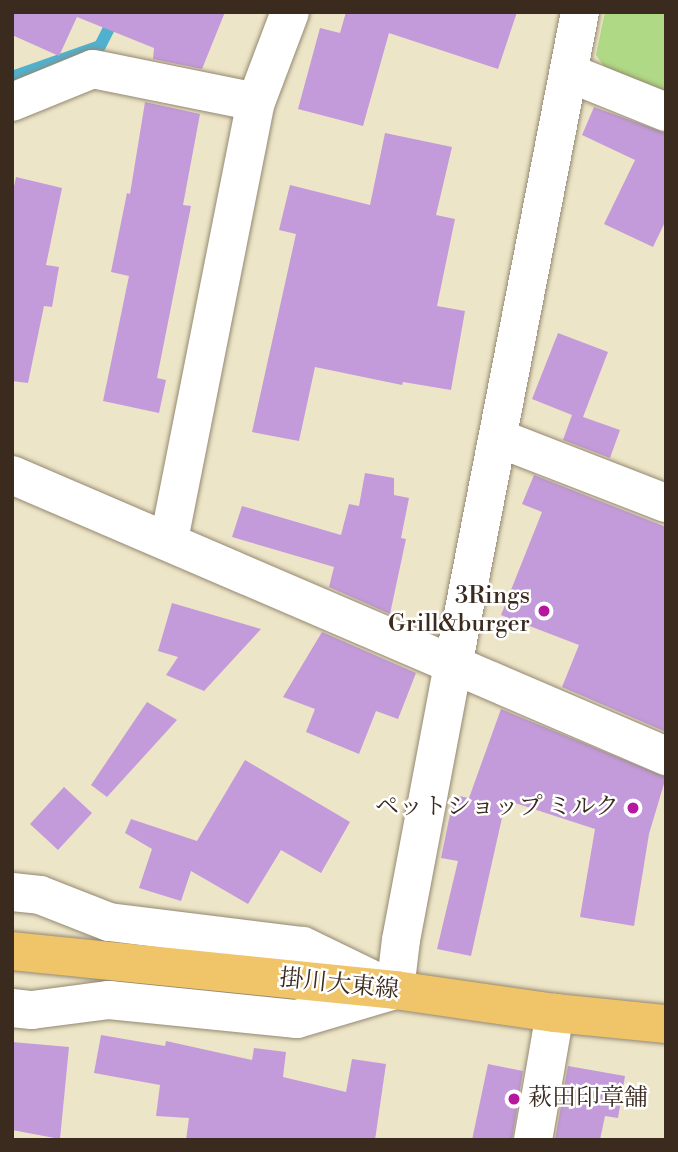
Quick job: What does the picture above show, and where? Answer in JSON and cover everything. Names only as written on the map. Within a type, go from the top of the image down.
[{"type":"main road","name":"掛川大東線","points":[[12,951],[395,990],[555,1013],[666,1024]]},
{"type":"street","points":[[169,540],[256,102],[290,12]]},
{"type":"street","points":[[395,990],[401,940],[580,12]]},
{"type":"street","points":[[12,102],[93,69],[256,102]]},
{"type":"street","points":[[569,73],[666,112]]},
{"type":"street","points":[[498,438],[666,503]]},
{"type":"street","points":[[12,475],[169,540],[453,666],[666,756]]},
{"type":"street","points":[[12,892],[40,895],[109,922],[303,947],[395,990]]},
{"type":"street","points":[[12,1008],[32,1010],[109,1000],[297,1019],[395,990]]},
{"type":"street","points":[[533,1140],[555,1013]]},
{"type":"green space","points":[[605,12],[666,12],[666,95],[608,72],[596,55]]},
{"type":"building","points":[[12,12],[225,12],[202,69],[153,59],[154,48],[77,17],[59,56],[12,35]]},
{"type":"building","points":[[346,12],[517,12],[498,69],[389,33],[363,126],[298,109],[320,28],[340,33]]},
{"type":"building","points":[[145,102],[200,114],[183,205],[191,206],[157,378],[166,380],[159,413],[103,401],[129,276],[111,272],[127,193],[130,194]]},
{"type":"building","points":[[594,107],[666,133],[666,220],[653,247],[604,224],[635,160],[582,135]]},
{"type":"building","points":[[385,133],[452,147],[436,215],[455,219],[437,306],[465,311],[451,390],[403,382],[402,385],[315,367],[299,441],[252,432],[296,234],[279,230],[290,185],[370,205]]},
{"type":"building","points":[[16,177],[62,188],[46,265],[59,267],[52,307],[44,306],[28,383],[12,381],[12,196]]},
{"type":"building","points":[[558,333],[608,352],[583,417],[620,430],[610,458],[563,440],[572,415],[532,399]]},
{"type":"building","points":[[365,473],[394,478],[394,495],[409,498],[401,538],[406,539],[390,614],[329,587],[334,567],[232,537],[242,506],[341,535],[349,504],[359,506]]},
{"type":"building","points":[[534,475],[666,527],[666,732],[562,687],[579,645],[501,615],[542,512],[522,504]]},
{"type":"building","points":[[172,603],[261,629],[204,691],[166,675],[178,657],[158,651]]},
{"type":"building","points":[[322,632],[416,673],[398,719],[376,711],[359,754],[306,732],[315,709],[283,697]]},
{"type":"building","points":[[147,702],[177,720],[107,797],[91,785]]},
{"type":"building","points":[[501,709],[666,777],[649,834],[634,926],[580,917],[595,829],[506,800],[471,956],[437,949],[458,861],[441,858],[454,795],[469,798]]},
{"type":"building","points":[[245,760],[350,822],[321,873],[281,850],[248,904],[191,871],[181,901],[139,888],[152,849],[125,833],[131,819],[197,841]]},
{"type":"building","points":[[64,787],[92,813],[58,850],[30,824]]},
{"type":"building","points":[[101,1035],[165,1046],[166,1041],[252,1060],[254,1048],[286,1052],[283,1077],[346,1092],[352,1059],[386,1064],[375,1140],[186,1140],[189,1118],[156,1116],[160,1085],[94,1073]]},
{"type":"building","points":[[12,1042],[69,1047],[60,1139],[12,1130]]},
{"type":"building","points":[[488,1064],[523,1071],[512,1140],[472,1140]]},
{"type":"building","points":[[568,1066],[625,1076],[618,1118],[605,1116],[600,1140],[555,1140]]},
{"type":"waterway","points":[[12,77],[100,46],[115,17]]},
{"type":"place","name":"3Rings Grill&burger","points":[[544,611]]},
{"type":"place","name":"ペットショップ ミルク","points":[[633,808]]},
{"type":"place","name":"萩田印章舗","points":[[514,1099]]}]
